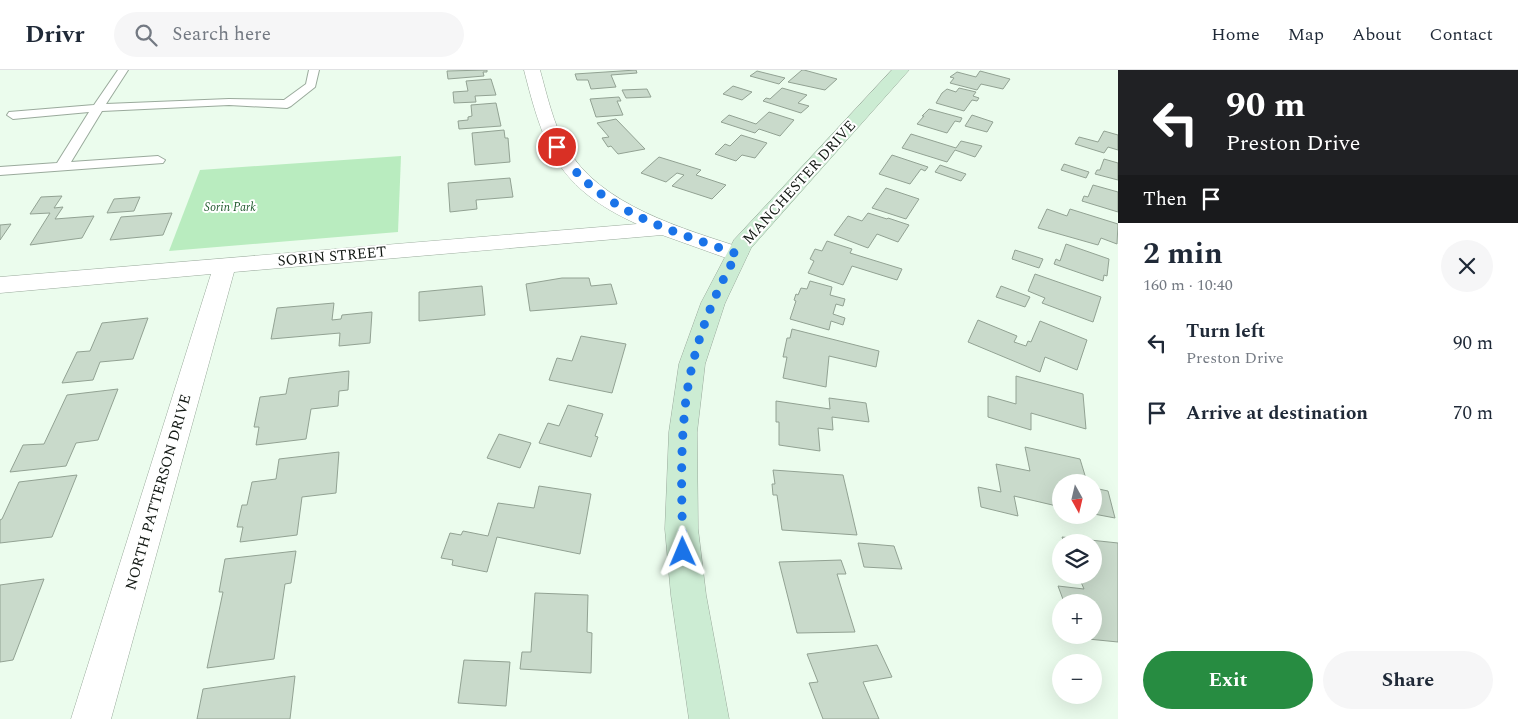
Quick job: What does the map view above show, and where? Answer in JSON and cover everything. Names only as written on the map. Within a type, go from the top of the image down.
[{"type":"street","points":[[532,70],[550,129],[557,147],[570,168],[602,196],[629,212],[664,228],[737,254]]},
{"type":"street","name":"MANCHESTER DRIVE","points":[[709,719],[695,646],[683,552],[681,481],[684,418],[692,366],[708,313],[724,276],[742,245],[901,70]]},
{"type":"street","name":"SORIN STREET","points":[[0,284],[664,228]]},
{"type":"street","name":"NORTH PATTERSON DRIVE","points":[[91,719],[225,265]]},
{"type":"lane","points":[[61,167],[123,70]]},
{"type":"lane","points":[[12,115],[98,108],[229,102],[287,104],[310,85],[314,70]]},
{"type":"lane","points":[[0,171],[158,160]]},
{"type":"green space","name":"Sorin Park","points":[[401,156],[398,232],[169,251],[200,170]]},
{"type":"building","points":[[487,70],[487,72],[483,72],[484,76],[448,79],[447,71]]},
{"type":"building","points":[[636,70],[637,73],[611,75],[616,87],[591,89],[588,80],[577,80],[575,74]]},
{"type":"building","points":[[802,70],[837,79],[825,90],[788,82]]},
{"type":"building","points":[[757,71],[785,78],[779,84],[750,76]]},
{"type":"building","points":[[980,71],[1010,79],[1003,89],[981,84],[977,90],[950,83],[954,78],[950,77],[957,72],[976,77]]},
{"type":"building","points":[[491,79],[496,95],[475,96],[476,102],[454,103],[453,92],[468,91],[466,81]]},
{"type":"building","points":[[733,86],[752,92],[742,100],[723,94]]},
{"type":"building","points":[[782,88],[807,95],[798,103],[809,106],[801,113],[763,101],[766,98],[770,99]]},
{"type":"building","points":[[959,88],[976,92],[973,96],[979,98],[977,101],[972,100],[964,111],[936,103],[947,89],[956,92]]},
{"type":"building","points":[[647,89],[651,97],[626,98],[622,90]]},
{"type":"building","points":[[619,97],[621,101],[617,101],[623,115],[596,117],[590,99]]},
{"type":"building","points":[[496,103],[501,126],[459,129],[458,121],[468,120],[468,117],[472,116],[471,105]]},
{"type":"building","points":[[929,109],[962,118],[960,122],[955,121],[947,133],[917,124]]},
{"type":"building","points":[[769,112],[794,120],[780,136],[759,129],[755,133],[721,122],[729,115],[756,124]]},
{"type":"building","points":[[972,115],[993,122],[987,132],[965,126]]},
{"type":"building","points":[[616,119],[645,149],[618,154],[611,146],[608,147],[602,138],[609,137],[597,123]]},
{"type":"building","points":[[504,130],[505,138],[508,138],[510,162],[475,165],[472,133]]},
{"type":"building","points":[[1104,131],[1118,135],[1118,150],[1108,147],[1104,153],[1075,144],[1079,137],[1098,142]]},
{"type":"building","points":[[911,134],[956,148],[961,141],[982,146],[975,157],[955,150],[947,162],[902,148]]},
{"type":"building","points":[[741,135],[767,143],[755,158],[742,155],[736,161],[715,154],[725,144],[730,146]]},
{"type":"building","points":[[892,155],[928,167],[925,171],[921,169],[910,184],[879,174]]},
{"type":"building","points":[[659,157],[701,170],[696,175],[726,185],[712,199],[672,186],[684,175],[677,173],[666,182],[641,173]]},
{"type":"building","points":[[1104,159],[1118,163],[1118,180],[1095,174],[1097,170],[1100,170]]},
{"type":"building","points":[[1064,164],[1089,172],[1086,178],[1061,170]]},
{"type":"building","points":[[940,165],[966,174],[961,181],[935,172]]},
{"type":"building","points":[[510,178],[513,197],[476,200],[477,209],[450,212],[448,183]]},
{"type":"building","points":[[1093,185],[1118,192],[1118,212],[1082,201],[1084,196],[1088,197]]},
{"type":"building","points":[[886,188],[919,199],[906,219],[872,208]]},
{"type":"building","points":[[62,196],[54,208],[63,207],[55,219],[94,216],[82,238],[30,245],[50,213],[30,214],[41,197]]},
{"type":"building","points":[[140,197],[134,211],[107,213],[114,199]]},
{"type":"building","points":[[1047,209],[1067,216],[1070,209],[1118,224],[1117,244],[1101,238],[1098,245],[1038,228]]},
{"type":"building","points":[[172,213],[163,235],[110,240],[121,217]]},
{"type":"building","points":[[868,213],[909,225],[898,242],[877,234],[868,248],[834,235],[848,216],[862,221]]},
{"type":"building","points":[[11,224],[0,240],[0,225]]},
{"type":"building","points":[[827,241],[852,249],[850,253],[902,269],[897,280],[852,266],[843,285],[808,273],[814,261],[810,259],[815,249],[822,251]]},
{"type":"building","points":[[1066,244],[1109,259],[1107,276],[1104,275],[1103,281],[1054,264],[1056,259],[1060,261]]},
{"type":"building","points":[[1015,250],[1043,259],[1039,268],[1012,259]]},
{"type":"building","points":[[1035,274],[1101,297],[1093,322],[1042,303],[1045,298],[1028,291]]},
{"type":"building","points":[[562,278],[589,278],[591,286],[611,284],[617,304],[530,311],[526,284]]},
{"type":"building","points":[[810,281],[832,287],[830,295],[845,299],[843,306],[836,304],[833,314],[845,318],[843,325],[831,321],[829,330],[790,319],[796,301],[794,300],[796,294],[798,295],[801,288],[807,289]]},
{"type":"building","points":[[482,286],[485,315],[419,321],[419,292]]},
{"type":"building","points":[[1001,286],[1030,297],[1025,307],[996,297]]},
{"type":"building","points":[[334,303],[332,320],[341,319],[342,315],[372,312],[370,343],[339,346],[340,333],[271,339],[277,308]]},
{"type":"building","points":[[148,318],[133,359],[100,362],[93,380],[62,383],[77,352],[90,351],[102,323]]},
{"type":"building","points":[[978,320],[1017,336],[1014,342],[1026,346],[1028,341],[1031,342],[1040,321],[1087,340],[1077,370],[1045,357],[1040,372],[968,342]]},
{"type":"building","points":[[792,329],[879,351],[876,367],[829,356],[826,387],[783,378],[787,357],[783,357],[787,338],[790,338]]},
{"type":"building","points":[[581,336],[626,344],[612,393],[549,380],[557,358],[572,361]]},
{"type":"building","points":[[349,371],[348,390],[339,391],[338,406],[311,409],[306,439],[256,445],[259,427],[254,427],[260,397],[286,394],[289,378]]},
{"type":"building","points":[[1016,376],[1083,394],[1086,429],[1031,413],[1031,430],[988,417],[988,396],[1016,404]]},
{"type":"building","points":[[118,389],[98,440],[76,443],[66,466],[10,472],[23,445],[44,444],[67,395]]},
{"type":"building","points":[[829,398],[866,403],[869,422],[832,417],[833,430],[818,428],[820,451],[779,445],[779,422],[776,422],[776,401],[830,409]]},
{"type":"building","points":[[568,405],[603,414],[595,436],[598,437],[591,457],[539,443],[548,423],[559,426]]},
{"type":"building","points":[[499,434],[531,443],[520,468],[487,458]]},
{"type":"building","points":[[1025,447],[1080,459],[1085,474],[1052,474],[1052,505],[1014,496],[1018,516],[981,507],[978,487],[1001,492],[996,464],[1030,471]]},
{"type":"building","points":[[339,452],[336,493],[302,497],[297,535],[240,542],[243,527],[237,527],[242,505],[247,505],[252,482],[276,479],[279,459]]},
{"type":"building","points":[[773,470],[843,475],[857,535],[782,530],[777,495],[773,495],[772,484],[775,484]]},
{"type":"building","points":[[77,475],[52,537],[0,543],[0,520],[19,482]]},
{"type":"building","points":[[539,486],[591,494],[580,554],[497,537],[487,572],[452,565],[453,560],[441,558],[450,533],[461,535],[463,531],[488,536],[498,503],[534,508]]},
{"type":"building","points":[[1102,490],[1108,491],[1115,518],[1102,516]]},
{"type":"building","points":[[1102,541],[1118,543],[1118,642],[1102,640],[1102,594],[1061,594],[1058,586],[1084,589],[1082,584],[1102,584]]},
{"type":"building","points":[[858,543],[894,546],[902,569],[864,567]]},
{"type":"building","points":[[296,551],[291,583],[285,584],[274,659],[207,668],[223,592],[219,592],[225,559]]},
{"type":"building","points":[[841,560],[846,574],[837,574],[855,632],[797,633],[779,562]]},
{"type":"building","points":[[44,579],[13,660],[0,662],[0,585]]},
{"type":"building","points":[[535,593],[588,595],[587,632],[592,633],[591,673],[520,669],[522,652],[531,652]]},
{"type":"building","points":[[877,645],[892,677],[863,682],[879,719],[823,719],[809,683],[818,682],[807,654]]},
{"type":"building","points":[[464,660],[510,662],[506,706],[458,703]]},
{"type":"building","points":[[295,676],[290,719],[197,719],[203,689]]},
{"type":"route","points":[[557,147],[570,168],[602,196],[629,212],[664,228],[737,254],[724,276],[708,313],[692,366],[684,418],[681,481],[683,552]]}]
